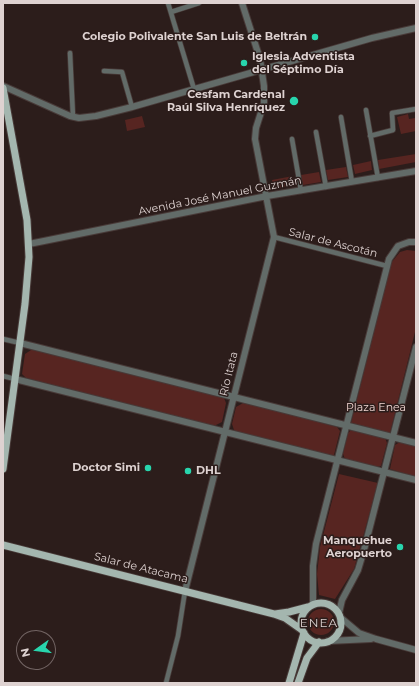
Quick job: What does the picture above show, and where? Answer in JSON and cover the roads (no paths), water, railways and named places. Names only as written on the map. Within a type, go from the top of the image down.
[{"type":"main road","points":[[3,87],[29,244],[28,275],[3,469]]},
{"type":"main road","name":"Salar de Atacama","points":[[4,544],[274,614],[285,618],[303,632]]},
{"type":"main road","points":[[289,683],[303,632],[302,619],[310,606],[327,604],[334,608],[339,615],[341,624],[339,631],[328,641],[319,642],[312,640],[303,632]]},
{"type":"main road","name":"Salar de Atacama","points":[[274,614],[290,612],[310,606]]},
{"type":"main road","points":[[298,683],[307,658],[319,642]]},
{"type":"street","points":[[168,3],[194,89]]},
{"type":"street","name":"Río Itata","points":[[166,683],[178,636],[185,591],[274,238],[255,134],[265,96],[262,70],[242,3]]},
{"type":"street","points":[[171,12],[199,4]]},
{"type":"street","points":[[3,87],[73,117],[96,116],[372,38],[416,28]]},
{"type":"street","points":[[70,53],[73,117]]},
{"type":"street","points":[[104,71],[122,72],[132,107]]},
{"type":"street","points":[[370,136],[393,130],[392,113],[416,109]]},
{"type":"street","points":[[366,110],[378,178]]},
{"type":"street","points":[[341,117],[352,182]]},
{"type":"street","points":[[316,132],[326,187]]},
{"type":"street","points":[[292,140],[301,191]]},
{"type":"street","name":"Avenida José Manuel Guzmán","points":[[29,244],[267,196],[416,171]]},
{"type":"street","name":"Salar de Ascotán","points":[[274,238],[387,266]]},
{"type":"street","points":[[310,606],[314,552],[387,266],[391,254],[398,246],[408,242],[416,242]]},
{"type":"street","points":[[3,339],[20,342],[416,443]]},
{"type":"street","points":[[416,347],[363,556],[355,576],[342,600],[339,615],[355,631],[376,639],[416,650]]},
{"type":"street","points":[[3,376],[416,480]]},
{"type":"street","points":[[328,641],[376,639]]},
{"type":"place","name":"Colegio Polivalente San Luis de Beltrán","points":[[315,37]]},
{"type":"place","name":"Iglesia Adventista del Séptimo Día","points":[[244,63]]},
{"type":"place","name":"Cesfam Cardenal Raúl Silva Henríquez","points":[[294,101]]},
{"type":"place","name":"Doctor Simi","points":[[148,468]]},
{"type":"place","name":"DHL","points":[[188,471]]},
{"type":"place","name":"Manquehue Aeropuerto","points":[[400,547]]},
{"type":"district","name":"ENEA","points":[[319,623]]},
{"type":"park label","name":"Plaza Enea","points":[[376,408]]}]
